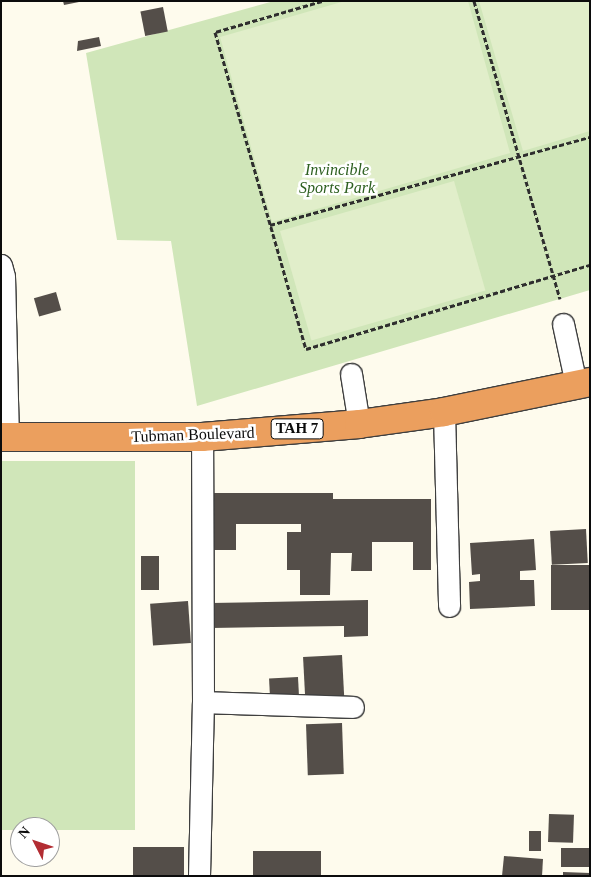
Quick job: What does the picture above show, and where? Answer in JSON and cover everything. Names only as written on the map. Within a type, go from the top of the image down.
[{"type":"highway","name":"Tubman Boulevard","points":[[5,437],[202,437],[359,424],[444,412],[583,383]]},
{"type":"street","points":[[1,265],[4,276],[5,437]]},
{"type":"street","points":[[563,324],[583,383]]},
{"type":"street","points":[[351,374],[359,424]]},
{"type":"street","points":[[444,412],[448,606]]},
{"type":"street","points":[[199,876],[203,702],[202,437]]},
{"type":"street","points":[[203,702],[353,707]]},
{"type":"path","points":[[322,1],[215,32],[306,349],[590,265]]},
{"type":"path","points":[[474,1],[560,299]]},
{"type":"path","points":[[270,225],[590,137]]},
{"type":"green space","name":"Invincible Sports Park","points":[[274,1],[590,1],[590,290],[197,406],[171,241],[117,240],[86,53]]},
{"type":"green space","points":[[345,1],[468,1],[510,153],[272,222],[220,37]]},
{"type":"green space","points":[[479,1],[590,1],[590,131],[523,151]]},
{"type":"green space","points":[[454,181],[485,291],[311,340],[280,231]]},
{"type":"green space","points":[[1,461],[135,461],[135,830],[60,830],[60,817],[10,817],[10,830],[1,830]]},
{"type":"building","points":[[63,1],[79,1],[79,2],[64,5]]},
{"type":"building","points":[[163,7],[168,32],[145,36],[140,11]]},
{"type":"building","points":[[99,37],[101,46],[77,51],[78,41]]},
{"type":"building","points":[[56,292],[61,310],[39,317],[34,298]]},
{"type":"building","points":[[206,493],[333,493],[333,499],[431,499],[431,570],[413,570],[413,542],[372,542],[372,571],[351,571],[352,553],[331,553],[330,595],[300,595],[300,570],[287,570],[287,532],[301,532],[301,524],[236,524],[236,550],[205,550]]},
{"type":"building","points":[[586,529],[588,563],[552,565],[550,531]]},
{"type":"building","points":[[534,539],[536,570],[520,571],[520,580],[534,580],[535,606],[470,609],[469,582],[480,581],[480,574],[472,575],[470,543]]},
{"type":"building","points":[[141,556],[159,556],[159,590],[141,590]]},
{"type":"building","points":[[551,565],[590,565],[590,610],[551,610]]},
{"type":"building","points":[[368,600],[368,636],[344,637],[344,626],[211,628],[211,603]]},
{"type":"building","points":[[188,601],[191,643],[153,646],[150,604]]},
{"type":"building","points":[[342,655],[344,699],[305,701],[303,657]]},
{"type":"building","points":[[298,677],[299,698],[270,699],[269,679]]},
{"type":"building","points":[[342,723],[344,774],[308,775],[306,724]]},
{"type":"building","points":[[549,814],[574,815],[573,843],[548,842]]},
{"type":"building","points":[[529,831],[541,831],[541,851],[529,851]]},
{"type":"building","points":[[133,847],[184,847],[184,876],[133,876]]},
{"type":"building","points":[[561,848],[590,848],[590,867],[561,867]]},
{"type":"building","points":[[253,851],[321,851],[321,876],[253,876]]},
{"type":"building","points":[[504,856],[543,859],[542,876],[502,876]]},
{"type":"building","points":[[563,872],[590,873],[590,876],[563,876]]}]
